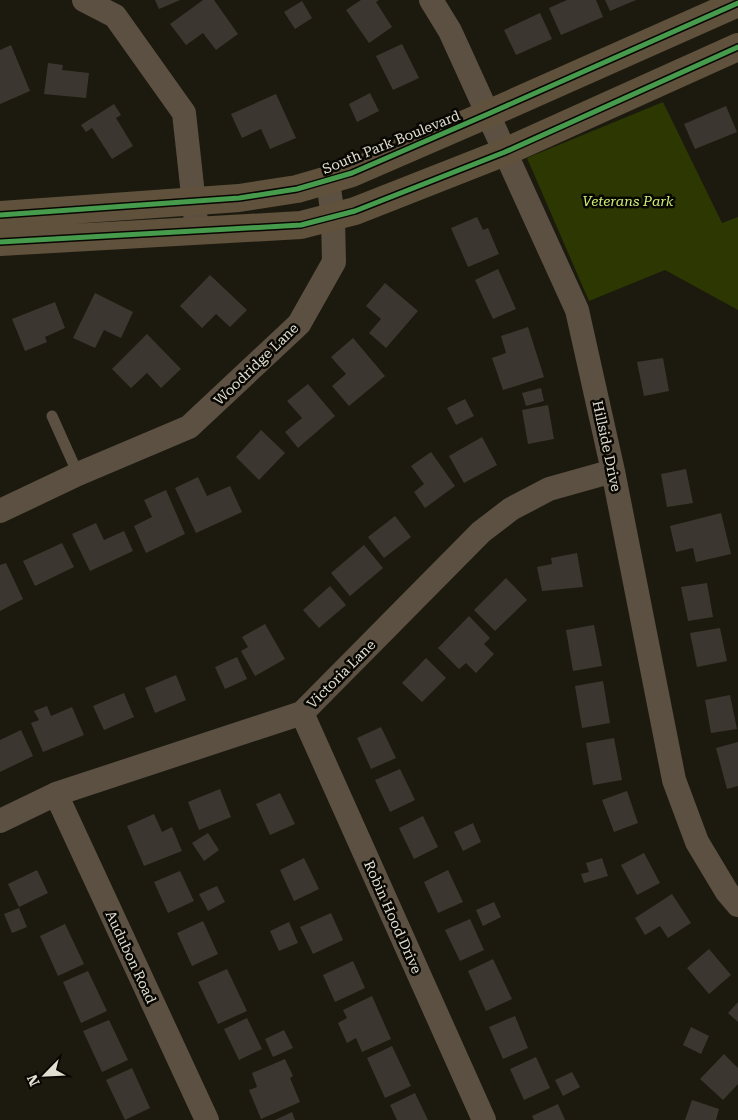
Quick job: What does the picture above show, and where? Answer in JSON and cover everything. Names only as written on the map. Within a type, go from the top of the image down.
[{"type":"street","points":[[84,0],[115,16],[184,113],[197,231]]},
{"type":"street","name":"Hillside Drive","points":[[431,0],[450,31],[577,310],[613,471],[674,780],[697,842],[727,892],[738,905]]},
{"type":"street","name":"South Park Boulevard","points":[[0,215],[268,194],[328,180],[352,173],[738,3]]},
{"type":"street","points":[[0,242],[301,225],[333,218],[505,152],[738,47]]},
{"type":"street","name":"Woodridge Lane","points":[[0,511],[78,474],[189,427],[299,324],[334,262],[333,218],[328,180]]},
{"type":"street","name":"Victoria Lane","points":[[0,821],[56,794],[302,713],[481,532],[511,509],[549,489],[613,471]]},
{"type":"street","name":"Robin Hood Drive","points":[[302,713],[484,1120]]},
{"type":"street","name":"Audubon Road","points":[[56,794],[207,1120]]},
{"type":"lane","points":[[52,416],[78,474]]},
{"type":"green space","name":"Veterans Park","points":[[663,102],[722,223],[738,217],[738,310],[665,270],[589,301],[527,158]]},
{"type":"building","points":[[155,0],[180,0],[159,9]]},
{"type":"building","points":[[203,0],[214,0],[238,34],[216,50],[203,33],[186,45],[170,24]]},
{"type":"building","points":[[361,0],[379,0],[376,2],[392,27],[369,43],[346,10]]},
{"type":"building","points":[[567,0],[596,0],[603,17],[561,35],[549,8]]},
{"type":"building","points":[[605,0],[636,0],[610,11]]},
{"type":"building","points":[[302,1],[312,18],[295,29],[284,12]]},
{"type":"building","points":[[540,13],[552,39],[516,55],[504,30]]},
{"type":"building","points":[[402,44],[419,78],[393,90],[376,56]]},
{"type":"building","points":[[11,45],[30,91],[0,104],[0,50]]},
{"type":"building","points":[[48,63],[63,65],[62,70],[89,73],[86,98],[44,94]]},
{"type":"building","points":[[370,93],[379,111],[357,122],[349,104]]},
{"type":"building","points":[[276,94],[296,138],[270,149],[261,129],[242,138],[231,114]]},
{"type":"building","points":[[114,104],[121,115],[116,118],[133,146],[112,159],[92,128],[86,132],[81,125]]},
{"type":"building","points":[[726,106],[737,132],[695,149],[684,124]]},
{"type":"building","points":[[477,217],[483,230],[488,228],[499,254],[468,267],[451,228]]},
{"type":"building","points":[[498,269],[516,309],[493,319],[475,280]]},
{"type":"building","points":[[210,275],[247,310],[230,327],[216,314],[202,328],[180,306]]},
{"type":"building","points":[[385,283],[418,311],[386,348],[369,333],[381,319],[366,306]]},
{"type":"building","points":[[95,293],[133,312],[121,338],[104,330],[95,348],[73,338]]},
{"type":"building","points":[[55,302],[65,328],[45,337],[47,342],[25,351],[12,319]]},
{"type":"building","points":[[528,327],[544,377],[503,390],[492,358],[506,353],[501,336]]},
{"type":"building","points":[[147,334],[181,369],[161,388],[147,373],[131,388],[112,369]]},
{"type":"building","points":[[353,338],[385,376],[349,406],[332,386],[346,374],[331,357]]},
{"type":"building","points":[[663,358],[669,391],[644,396],[637,362]]},
{"type":"building","points":[[308,384],[335,416],[298,448],[285,432],[302,418],[287,401]]},
{"type":"building","points":[[541,388],[544,401],[526,406],[522,393]]},
{"type":"building","points":[[465,399],[474,416],[456,425],[447,408]]},
{"type":"building","points":[[548,405],[554,439],[528,444],[522,410]]},
{"type":"building","points":[[261,430],[285,453],[259,480],[236,457]]},
{"type":"building","points":[[482,437],[497,465],[464,483],[449,456]]},
{"type":"building","points":[[431,452],[455,486],[425,508],[414,492],[424,484],[411,466]]},
{"type":"building","points":[[686,469],[693,503],[667,507],[661,474]]},
{"type":"building","points":[[198,477],[207,496],[230,486],[242,512],[196,533],[175,488]]},
{"type":"building","points":[[166,490],[185,534],[146,553],[134,526],[152,517],[144,500]]},
{"type":"building","points":[[721,513],[731,554],[696,562],[693,548],[676,552],[670,526]]},
{"type":"building","points":[[395,516],[411,537],[384,558],[368,537]]},
{"type":"building","points":[[96,523],[104,540],[124,531],[133,551],[90,571],[72,534]]},
{"type":"building","points":[[62,543],[74,567],[35,586],[23,561]]},
{"type":"building","points":[[364,545],[383,568],[350,596],[331,573]]},
{"type":"building","points":[[577,553],[583,587],[542,591],[537,567],[552,564],[551,558]]},
{"type":"building","points":[[6,563],[23,599],[0,611],[0,565]]},
{"type":"building","points":[[506,578],[527,600],[495,631],[474,610]]},
{"type":"building","points":[[707,583],[713,617],[688,621],[681,587]]},
{"type":"building","points":[[330,586],[346,605],[319,628],[303,610]]},
{"type":"building","points":[[469,616],[490,638],[484,644],[494,654],[476,673],[466,663],[459,669],[438,648]]},
{"type":"building","points":[[265,624],[285,659],[255,676],[241,651],[248,647],[242,637]]},
{"type":"building","points":[[594,625],[602,666],[573,671],[566,630]]},
{"type":"building","points":[[720,628],[727,661],[697,667],[690,633]]},
{"type":"building","points":[[237,657],[247,679],[225,689],[215,667]]},
{"type":"building","points":[[426,658],[446,678],[422,702],[402,683]]},
{"type":"building","points":[[176,675],[186,700],[155,713],[145,688]]},
{"type":"building","points":[[603,681],[610,723],[582,728],[575,686]]},
{"type":"building","points":[[124,693],[134,717],[104,730],[93,706]]},
{"type":"building","points":[[730,695],[737,729],[711,733],[705,700]]},
{"type":"building","points":[[47,706],[51,716],[72,707],[84,735],[43,752],[31,723],[39,720],[34,711]]},
{"type":"building","points":[[381,727],[396,758],[371,769],[357,738]]},
{"type":"building","points":[[21,730],[33,756],[0,772],[0,740]]},
{"type":"building","points":[[614,738],[622,780],[593,785],[586,743]]},
{"type":"building","points":[[738,742],[738,786],[727,789],[716,748]]},
{"type":"building","points":[[400,769],[415,800],[390,812],[375,780]]},
{"type":"building","points":[[220,789],[231,817],[199,830],[188,802]]},
{"type":"building","points":[[627,791],[638,823],[614,832],[602,800]]},
{"type":"building","points":[[280,793],[295,824],[270,835],[256,804]]},
{"type":"building","points":[[154,814],[162,832],[172,827],[182,851],[144,866],[127,826]]},
{"type":"building","points":[[423,816],[438,847],[414,859],[399,828]]},
{"type":"building","points":[[473,823],[481,842],[463,851],[454,832]]},
{"type":"building","points":[[208,833],[219,850],[204,861],[192,843]]},
{"type":"building","points":[[644,853],[660,883],[637,895],[621,865]]},
{"type":"building","points":[[304,858],[319,889],[294,901],[280,870]]},
{"type":"building","points":[[602,858],[608,876],[584,883],[581,874],[589,872],[586,863]]},
{"type":"building","points":[[37,870],[48,893],[19,907],[8,884]]},
{"type":"building","points":[[448,870],[463,902],[438,913],[424,882]]},
{"type":"building","points":[[180,871],[194,901],[168,913],[154,882]]},
{"type":"building","points":[[217,886],[225,902],[208,911],[199,894]]},
{"type":"building","points":[[672,894],[691,923],[668,938],[660,926],[645,935],[635,918]]},
{"type":"building","points":[[494,902],[501,917],[483,926],[476,910]]},
{"type":"building","points":[[19,908],[27,927],[12,933],[4,914]]},
{"type":"building","points":[[331,913],[343,940],[313,954],[300,927]]},
{"type":"building","points":[[470,919],[484,950],[460,961],[445,930]]},
{"type":"building","points":[[203,921],[218,954],[192,966],[177,933]]},
{"type":"building","points":[[289,922],[298,943],[279,951],[270,931]]},
{"type":"building","points":[[65,924],[84,964],[58,976],[40,936]]},
{"type":"building","points":[[709,949],[731,975],[709,994],[687,968]]},
{"type":"building","points":[[493,959],[512,999],[486,1011],[468,971]]},
{"type":"building","points":[[353,961],[365,988],[335,1002],[323,975]]},
{"type":"building","points":[[227,969],[247,1011],[218,1024],[198,982]]},
{"type":"building","points":[[88,971],[107,1011],[81,1023],[63,982]]},
{"type":"building","points":[[372,996],[391,1039],[362,1052],[356,1038],[347,1043],[338,1023],[347,1018],[343,1010]]},
{"type":"building","points":[[738,1002],[738,1022],[728,1013]]},
{"type":"building","points":[[515,1016],[528,1048],[503,1059],[489,1027]]},
{"type":"building","points":[[247,1018],[262,1049],[239,1060],[224,1029]]},
{"type":"building","points":[[109,1020],[128,1060],[102,1072],[83,1031]]},
{"type":"building","points":[[691,1027],[709,1036],[701,1054],[683,1045]]},
{"type":"building","points":[[284,1030],[293,1048],[273,1057],[265,1039]]},
{"type":"building","points":[[392,1046],[411,1086],[385,1098],[367,1058]]},
{"type":"building","points":[[724,1054],[738,1068],[738,1084],[723,1100],[700,1079]]},
{"type":"building","points":[[536,1057],[550,1088],[524,1100],[510,1069]]},
{"type":"building","points":[[285,1059],[293,1076],[290,1078],[300,1102],[261,1119],[249,1090],[257,1087],[252,1073]]},
{"type":"building","points":[[132,1068],[150,1108],[125,1120],[106,1080]]},
{"type":"building","points":[[572,1072],[580,1087],[563,1096],[555,1080]]},
{"type":"building","points":[[415,1093],[428,1120],[397,1120],[390,1105]]},
{"type":"building","points":[[692,1100],[719,1109],[716,1120],[685,1120]]},
{"type":"building","points":[[558,1104],[565,1120],[534,1120],[532,1116]]},
{"type":"building","points":[[292,1112],[295,1120],[275,1120]]},
{"type":"cycle path","points":[[0,215],[239,198],[297,189],[352,173],[738,3]]},
{"type":"cycle path","points":[[0,242],[301,225],[355,211],[505,152],[738,47]]}]
